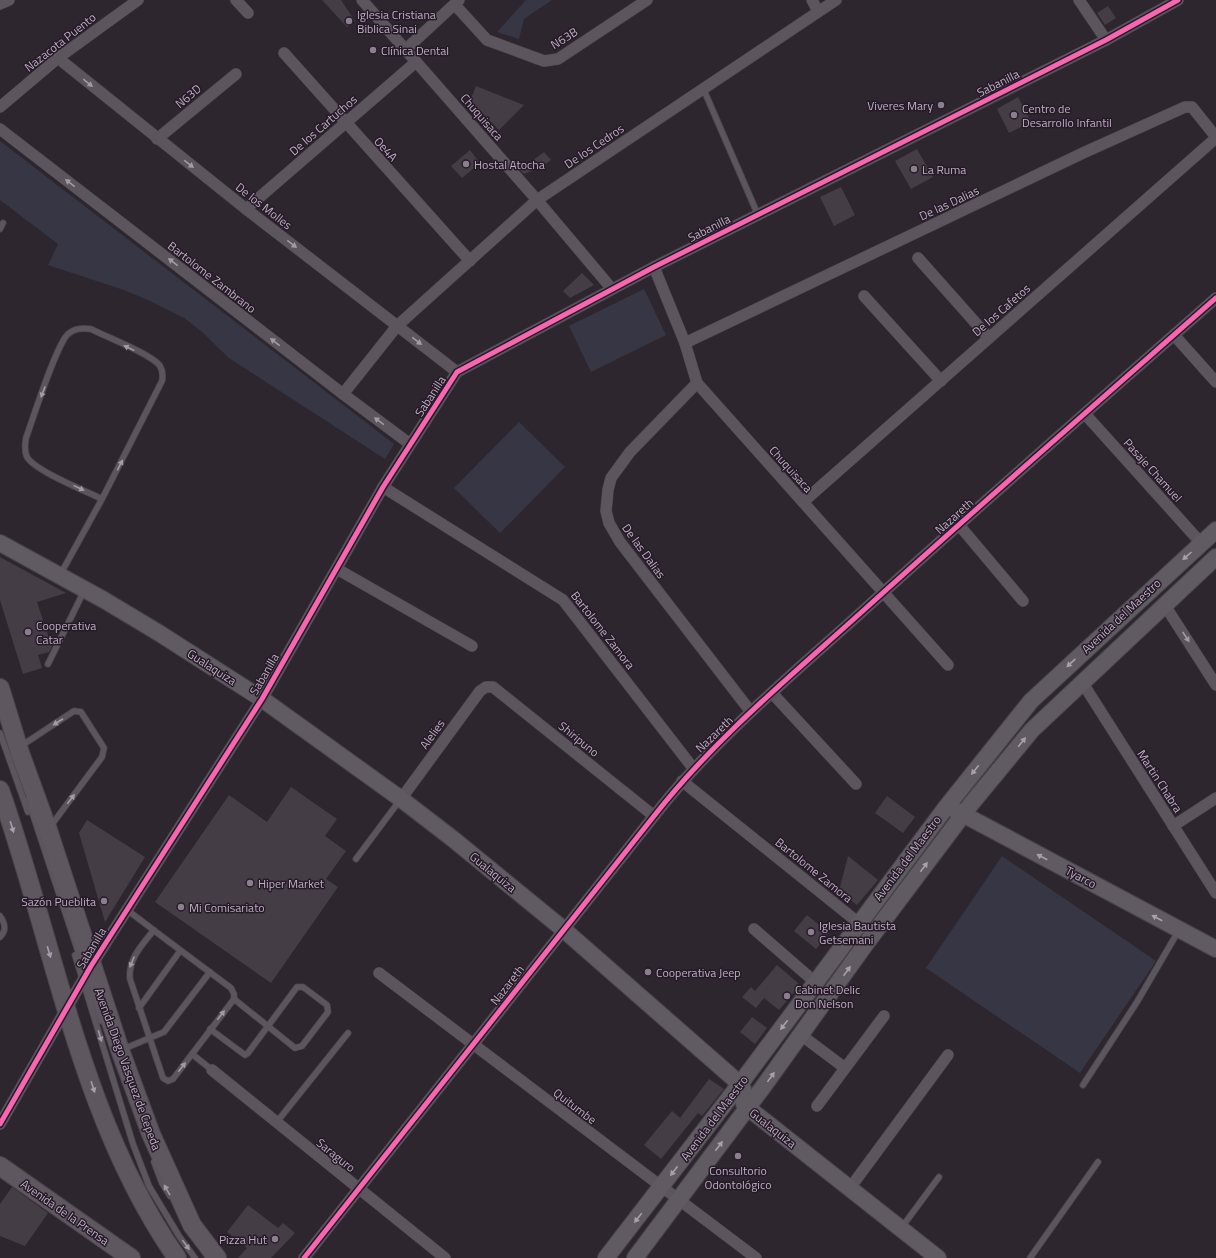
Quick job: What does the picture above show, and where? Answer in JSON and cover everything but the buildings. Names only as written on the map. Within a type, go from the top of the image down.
[{"type":"main road","name":"Avenida del Maestro","points":[[606,1258],[740,1084],[947,806],[1030,701],[1127,610],[1216,530]]},
{"type":"main road","name":"Gualaquiza","points":[[0,543],[60,575],[159,633],[262,699],[401,799],[564,929],[740,1084],[743,1089],[744,1104],[748,1108],[938,1258]]},
{"type":"main road","name":"Avenida del Maestro","points":[[635,1258],[748,1108],[874,934],[964,814],[1032,730],[1140,626],[1216,557]]},
{"type":"main road","points":[[1127,610],[1140,626]]},
{"type":"main road","name":"Avenida Diego Vasquez de Cepeda","points":[[0,688],[18,747],[48,830],[87,974],[115,1047],[164,1164],[192,1225],[217,1258]]},
{"type":"main road","points":[[992,748],[1008,760]]},
{"type":"main road","points":[[1,799],[67,1010],[111,1137],[131,1179],[173,1255]]},
{"type":"main road","name":"Tyarco","points":[[947,806],[1216,949]]},
{"type":"main road","name":"Avenida de la Prensa","points":[[0,1166],[130,1258]]},
{"type":"street","points":[[0,4],[8,0]]},
{"type":"street","name":"Nazacota Puento","points":[[0,107],[58,58],[138,0]]},
{"type":"street","points":[[236,0],[248,13]]},
{"type":"street","name":"Chuquisaca","points":[[362,0],[537,200],[612,289]]},
{"type":"street","name":"N63B","points":[[457,2],[487,40],[544,61],[558,59],[647,0]]},
{"type":"street","points":[[812,0],[818,11]]},
{"type":"street","name":"De los Cedros","points":[[343,394],[397,326],[537,200],[836,0]]},
{"type":"street","points":[[1079,0],[1106,40]]},
{"type":"street","name":"Sabanilla","points":[[0,1124],[126,909],[181,828],[262,699],[383,487],[457,372],[654,267],[1106,40],[1178,0]]},
{"type":"street","points":[[405,50],[457,2]]},
{"type":"street","name":"Oe4A","points":[[284,53],[470,261]]},
{"type":"street","name":"De los Molles","points":[[58,58],[157,139],[457,372]]},
{"type":"street","name":"De los Cartuchos","points":[[246,209],[416,62]]},
{"type":"street","name":"N63D","points":[[157,139],[236,74]]},
{"type":"street","name":"De las Dalias","points":[[685,343],[1084,153],[1185,107],[1192,107],[1216,137]]},
{"type":"street","name":"Bartolome Zambrano","points":[[0,129],[410,444]]},
{"type":"street","name":"De los Cafetos","points":[[804,502],[1216,137]]},
{"type":"street","points":[[918,258],[989,338]]},
{"type":"street","name":"Chuquisaca","points":[[654,267],[685,343],[697,383],[885,591],[948,665]]},
{"type":"street","points":[[864,296],[941,381]]},
{"type":"street","name":"Nazareth","points":[[304,1258],[693,768],[751,712],[885,591],[1216,298]]},
{"type":"street","points":[[1174,335],[1216,382]]},
{"type":"street","name":"De las Dalias","points":[[697,383],[630,452],[617,468],[611,478],[606,511],[609,523],[620,542],[751,712]]},
{"type":"street","name":"Pasaje Chamuel","points":[[1085,414],[1201,543]]},
{"type":"street","name":"Bartolome Zamora","points":[[383,487],[563,600],[693,768]]},
{"type":"street","points":[[959,525],[1023,601]]},
{"type":"street","points":[[337,569],[472,646]]},
{"type":"street","points":[[1164,604],[1216,685]]},
{"type":"street","name":"Martin Chabra","points":[[1082,682],[1216,893]]},
{"type":"street","name":"Alelies","points":[[401,799],[480,691],[486,687]]},
{"type":"street","name":"Shiripuno","points":[[486,687],[493,688],[654,816]]},
{"type":"street","points":[[772,693],[856,784]]},
{"type":"street","name":"Bartolome Zamora","points":[[682,780],[874,934]]},
{"type":"street","points":[[1173,826],[1216,798]]},
{"type":"street","points":[[754,929],[815,982]]},
{"type":"street","name":"Quitumbe","points":[[379,973],[756,1258]]},
{"type":"street","points":[[817,1106],[884,1016]]},
{"type":"street","points":[[801,1035],[845,1068]]},
{"type":"street","points":[[850,1188],[948,1055]]},
{"type":"street","name":"Saraguro","points":[[212,1070],[445,1258]]},
{"type":"lane","points":[[703,88],[758,215]]},
{"type":"lane","points":[[0,229],[3,223]]},
{"type":"lane","points":[[60,575],[102,499],[162,381],[163,375],[162,368],[152,359],[91,329],[83,328],[74,330],[62,343],[26,438],[25,447],[26,455],[38,467],[102,499]]},
{"type":"lane","points":[[48,664],[84,590]]},
{"type":"lane","points":[[18,747],[74,711],[78,711],[81,712],[104,748],[102,757],[48,830]]},
{"type":"lane","points":[[2,732],[43,856],[87,974],[133,1144],[146,1179],[179,1236],[195,1258]]},
{"type":"lane","points":[[356,859],[401,799]]},
{"type":"lane","points":[[126,909],[154,930],[180,951],[231,988],[234,994],[234,999],[173,1078],[168,1081],[165,1080],[149,1039],[130,979],[129,971],[132,960],[154,930]]},
{"type":"lane","points":[[0,916],[5,924],[5,928],[0,937]]},
{"type":"lane","points":[[1083,1085],[1137,1002],[1180,930]]},
{"type":"lane","points":[[139,1008],[180,951]]},
{"type":"lane","points":[[115,1047],[149,1039],[159,1035],[168,1028],[210,972]]},
{"type":"lane","points":[[210,1029],[245,1055],[248,1054],[268,1026],[297,987],[303,987],[326,1005],[328,1012],[299,1048],[296,1048],[268,1026],[234,999]]},
{"type":"lane","points":[[276,1123],[348,1033]]},
{"type":"lane","points":[[192,1054],[212,1070]]},
{"type":"lane","points":[[151,1153],[162,1183],[173,1201]]},
{"type":"lane","points":[[1030,1258],[1098,1162]]},
{"type":"lane","points":[[901,1229],[939,1177]]},
{"type":"lane","points":[[176,1207],[191,1232],[211,1258]]},
{"type":"shaded area","points":[[526,0],[552,0],[524,19],[519,39],[497,32]]},
{"type":"shaded area","points":[[0,141],[394,444],[385,459],[229,358],[201,331],[184,318],[148,300],[121,289],[48,265],[58,244],[0,200]]},
{"type":"shaded area","points":[[644,289],[666,335],[591,372],[569,326]]},
{"type":"shaded area","points":[[519,422],[565,467],[500,533],[454,488]]},
{"type":"shaded area","points":[[1002,856],[1156,961],[1080,1073],[926,968]]},
{"type":"cycle path","points":[[0,1124],[91,966],[262,699],[383,487],[457,372],[654,267],[1106,40],[1178,0]]},
{"type":"cycle path","points":[[304,1258],[654,816],[702,760],[782,683],[1216,298]]},
{"type":"place","name":"Iglesia Cristiana Biblica Sinai","points":[[349,21]]},
{"type":"place","name":"Clínica Dental","points":[[373,50]]},
{"type":"place","name":"Viveres Mary","points":[[941,105]]},
{"type":"place","name":"Centro de Desarrollo Infantil","points":[[1014,115]]},
{"type":"place","name":"Hostal Atocha","points":[[466,164]]},
{"type":"place","name":"La Ruma","points":[[914,169]]},
{"type":"place","name":"Cooperativa Catar","points":[[28,632]]},
{"type":"place","name":"Hiper Market","points":[[250,883]]},
{"type":"place","name":"Sazón Pueblita","points":[[104,901]]},
{"type":"place","name":"Mi Comisariato","points":[[181,907]]},
{"type":"place","name":"Iglesia Bautista Getsemani","points":[[811,932]]},
{"type":"place","name":"Cooperativa Jeep","points":[[648,972]]},
{"type":"place","name":"Cabinet Delic Don Nelson","points":[[787,996]]},
{"type":"place","name":"Consultorio Odontológico","points":[[738,1156]]},
{"type":"place","name":"Pizza Hut","points":[[275,1239]]}]
